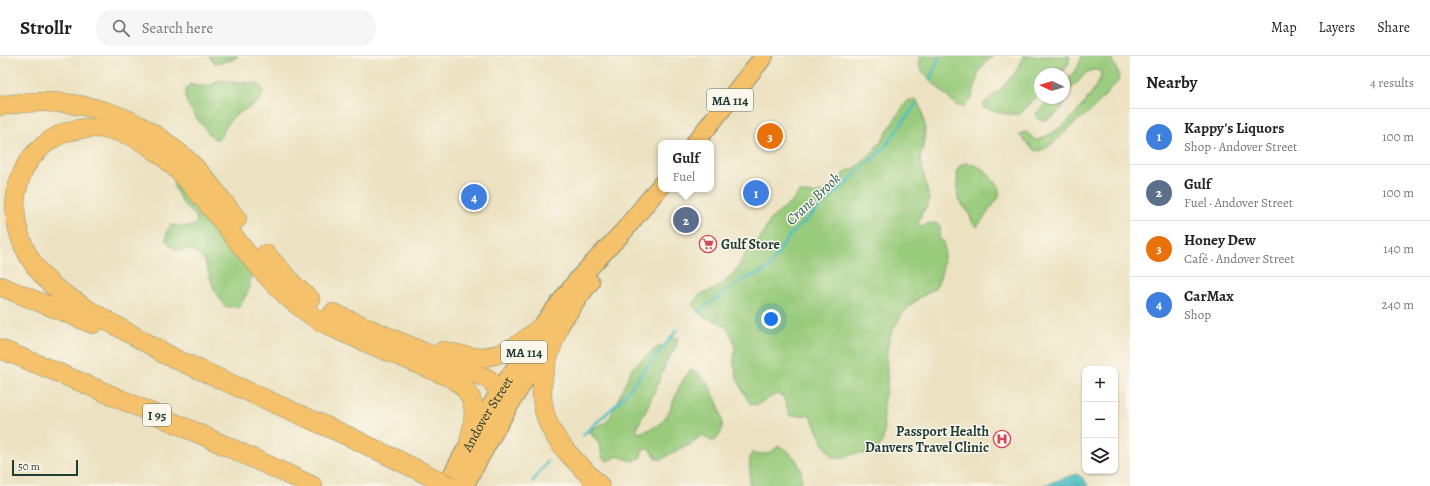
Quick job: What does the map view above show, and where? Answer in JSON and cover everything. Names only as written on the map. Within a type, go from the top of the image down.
[{"type":"highway","name":"MA 114","points":[[697,140],[764,56]]},
{"type":"highway","points":[[0,106],[37,101],[75,104],[112,113],[146,129],[180,153],[194,167],[272,262],[307,297],[332,313],[444,361],[488,378],[493,382],[500,391],[501,400],[497,426]]},
{"type":"highway","points":[[174,358],[102,318],[61,292],[42,275],[28,256],[19,233],[16,220],[15,195],[24,168],[44,144],[58,136],[82,129],[104,129],[133,137],[160,154],[185,176],[278,288],[302,308],[321,321],[341,331],[452,378],[461,384],[468,392],[472,402],[474,414],[469,443]]},
{"type":"highway","name":"Andover Street","points":[[446,486],[469,443],[500,391],[542,326],[580,277],[622,233],[658,189]]},
{"type":"highway","name":"Andover Street","points":[[464,486],[497,426],[560,323],[600,270],[622,233]]},
{"type":"highway","points":[[0,286],[174,358],[343,434],[450,486]]},
{"type":"highway","points":[[560,323],[543,377],[542,404],[545,416],[563,448],[600,486]]},
{"type":"highway","points":[[404,343],[475,357],[487,357],[507,351],[542,326]]},
{"type":"highway","name":"I 95","points":[[0,349],[166,419],[313,486]]},
{"type":"green space","points":[[209,56],[238,56],[232,60],[215,63]]},
{"type":"green space","points":[[919,56],[993,56],[980,70],[970,100],[967,104],[962,106],[956,105],[925,75],[920,68]]},
{"type":"green space","points":[[1023,56],[1070,56],[1066,68],[1034,68],[1034,100],[1020,114],[1001,113],[983,107],[983,104],[1000,90],[1017,70]]},
{"type":"green space","points":[[1082,56],[1106,56],[1111,59],[1119,73],[1118,81],[1093,109],[1072,125],[1057,140],[1044,149],[1039,151],[1034,150],[1019,135],[1023,132],[1028,133],[1035,140],[1037,140],[1044,138],[1060,128],[1068,122],[1080,108],[1101,77],[1100,71],[1089,71],[1070,89],[1070,77],[1078,67]]},
{"type":"green space","points":[[220,80],[239,83],[255,83],[260,86],[263,91],[263,96],[256,103],[235,115],[228,123],[219,139],[214,139],[199,122],[189,107],[185,93],[190,84],[206,86]]},
{"type":"green space","points":[[909,100],[917,101],[922,111],[925,127],[924,142],[920,158],[929,199],[928,205],[922,213],[918,223],[921,226],[933,223],[939,225],[939,236],[944,242],[943,267],[937,285],[934,289],[913,303],[905,311],[890,337],[887,355],[887,386],[883,404],[884,436],[880,446],[873,452],[853,454],[838,459],[832,456],[825,446],[811,417],[806,415],[790,416],[783,396],[777,394],[756,405],[750,404],[742,390],[736,374],[734,362],[735,349],[729,331],[715,320],[703,317],[692,305],[699,295],[713,290],[730,278],[739,266],[745,254],[760,239],[771,219],[793,201],[799,192],[810,194],[826,191],[840,180],[845,172],[855,168],[862,162],[881,141],[902,108]]},
{"type":"green space","points":[[1045,104],[1064,104],[1058,112],[1048,119],[1037,119],[1036,114]]},
{"type":"green space","points":[[965,163],[975,165],[986,171],[999,188],[999,197],[977,227],[972,222],[969,213],[958,199],[957,170]]},
{"type":"green space","points":[[176,180],[178,180],[254,276],[250,279],[250,288],[240,306],[227,307],[224,305],[214,289],[204,259],[189,249],[176,249],[166,241],[167,231],[171,225],[184,227],[193,226],[197,221],[196,216],[184,205],[173,185]]},
{"type":"green space","points":[[673,337],[678,338],[675,349],[666,362],[655,391],[636,430],[638,433],[651,429],[660,423],[671,408],[683,380],[690,371],[695,371],[707,383],[719,407],[722,429],[719,436],[715,441],[711,441],[701,435],[690,445],[680,448],[662,459],[657,459],[651,450],[647,448],[642,451],[641,457],[633,461],[617,456],[608,461],[603,459],[599,444],[590,432],[593,428],[603,424],[611,416],[632,368],[656,348],[666,345]]},
{"type":"green space","points":[[778,446],[789,452],[797,462],[802,474],[800,486],[749,486],[751,454],[753,452],[767,454]]},
{"type":"water","points":[[1077,474],[1084,479],[1088,486],[1041,486]]},
{"type":"waterway","name":"Crane Brook","points":[[930,79],[940,56]]},
{"type":"waterway","name":"Crane Brook","points":[[698,312],[742,280],[767,270],[790,235],[884,148],[916,104]]},
{"type":"waterway","name":"Crane Brook","points":[[583,435],[619,402],[677,330]]},
{"type":"waterway","name":"Crane Brook","points":[[533,481],[548,461]]},
{"type":"place","name":"Honey Dew","points":[[770,136]]},
{"type":"place","name":"Kappy's Liquors","points":[[756,193]]},
{"type":"place","name":"CarMax","points":[[474,197]]},
{"type":"place","name":"Gulf","points":[[686,220]]},
{"type":"place","name":"Gulf Store","points":[[708,244]]},
{"type":"place","name":"Passport Health Danvers Travel Clinic","points":[[1002,439]]}]
